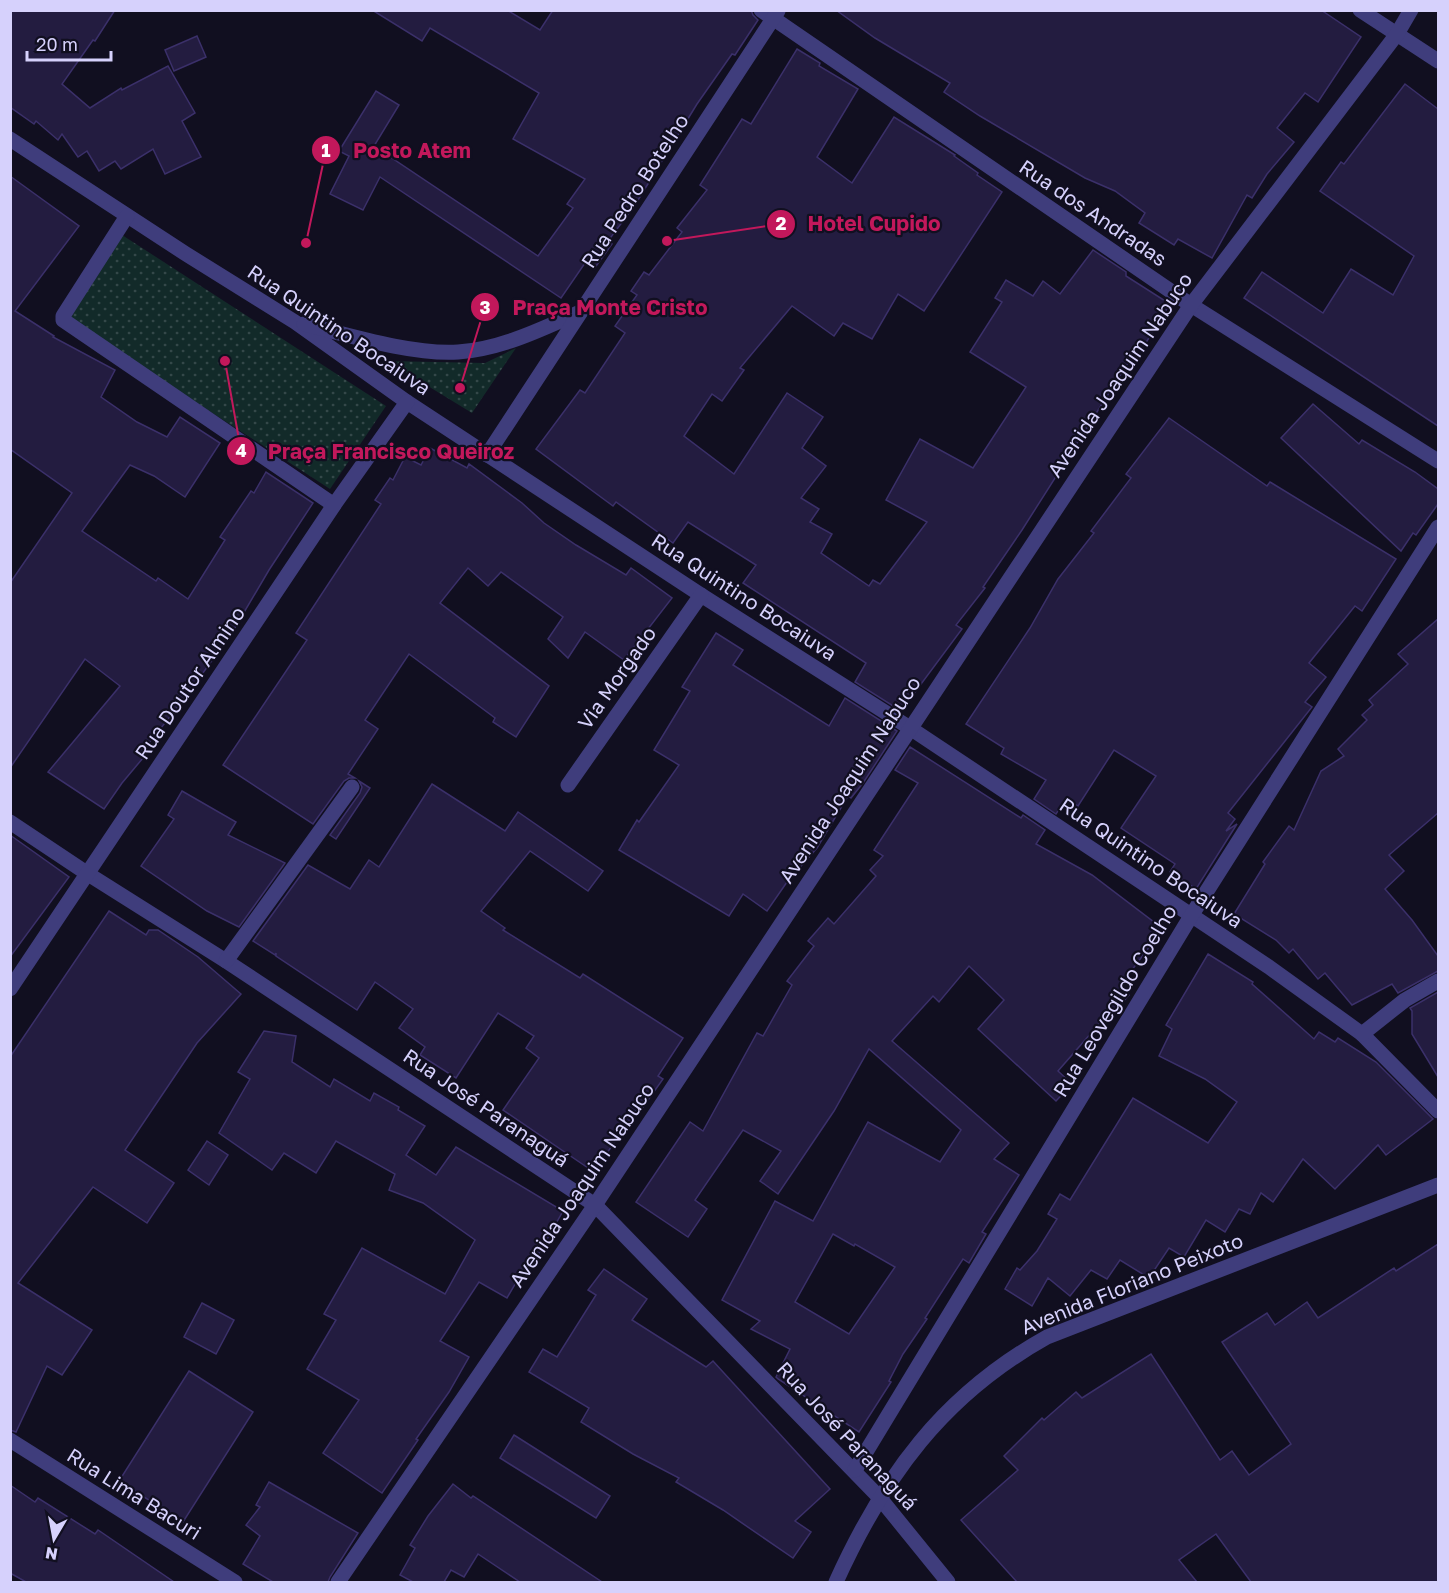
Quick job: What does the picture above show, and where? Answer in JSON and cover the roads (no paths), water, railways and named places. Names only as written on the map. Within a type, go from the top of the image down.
[{"type":"street","points":[[1360,10],[1438,61]]},
{"type":"street","name":"Avenida Joaquim Nabuco","points":[[339,1582],[595,1205],[1191,305],[1397,34],[1411,10]]},
{"type":"street","name":"Rua dos Andradas","points":[[771,13],[1191,305],[1438,461]]},
{"type":"street","name":"Rua Pedro Botelho","points":[[487,454],[771,13]]},
{"type":"street","name":"Rua Quintino Bocaiuva","points":[[10,140],[295,322],[407,402],[701,595],[910,728],[1269,967],[1362,1034],[1438,1111]]},
{"type":"street","points":[[127,216],[63,316],[63,320],[334,505]]},
{"type":"street","points":[[295,322],[421,350],[458,352],[521,337],[580,312]]},
{"type":"street","name":"Rua Doutor Almino","points":[[10,988],[334,505],[407,402]]},
{"type":"street","name":"Rua Leovegildo Coelho","points":[[855,1470],[1191,916],[1438,526]]},
{"type":"street","name":"Via Morgado","points":[[568,786],[701,595]]},
{"type":"street","points":[[226,961],[352,787]]},
{"type":"street","name":"Rua José Paranaguá","points":[[10,822],[226,961],[595,1205],[855,1470],[948,1582]]},
{"type":"street","points":[[1362,1034],[1406,1000],[1438,981]]},
{"type":"street","name":"Avenida Floriano Peixoto","points":[[836,1582],[879,1497],[931,1427],[969,1390],[1014,1355],[1047,1337],[1438,1185]]},
{"type":"street","name":"Rua Lima Bacuri","points":[[10,1440],[235,1582]]},
{"type":"place","name":"Hotel Cupido","points":[[667,241]]},
{"type":"place","name":"Posto Atem","points":[[306,243]]},
{"type":"place","name":"Praça Francisco Queiroz","points":[[225,361]]},
{"type":"place","name":"Praça Monte Cristo","points":[[460,388]]}]
